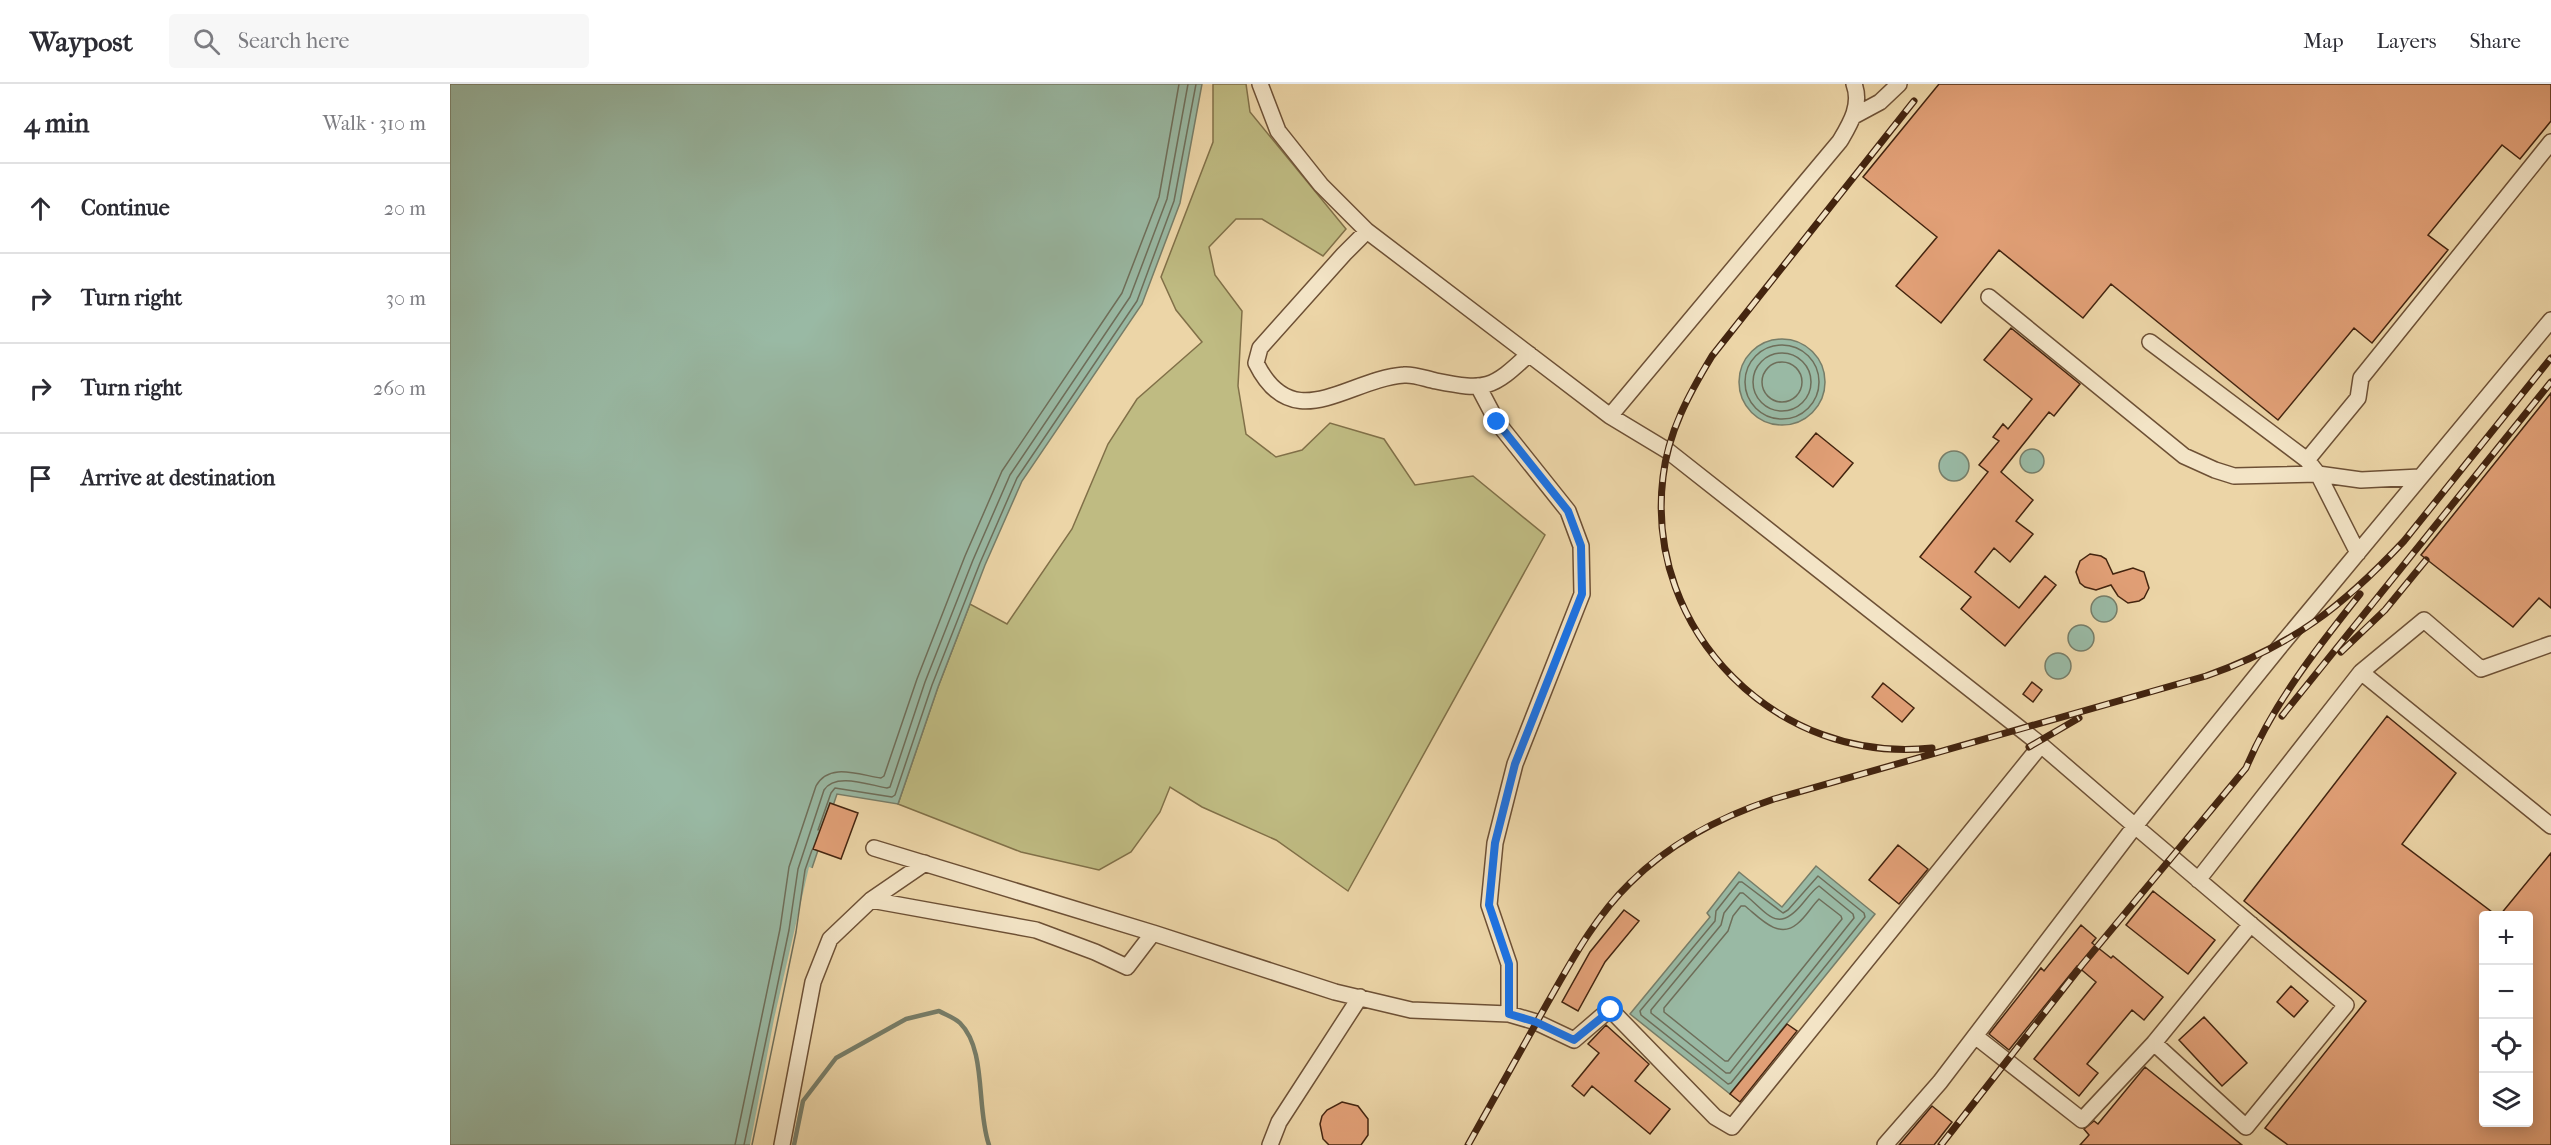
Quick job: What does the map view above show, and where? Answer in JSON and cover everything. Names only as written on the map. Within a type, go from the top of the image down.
[{"type":"lane","points":[[1260,84],[1278,131],[1321,185],[1367,231],[1610,416],[1668,451],[2041,745],[2346,1005],[2246,1127],[2154,1043]]},
{"type":"lane","points":[[1610,416],[1840,141],[1854,116],[1857,90],[1854,84]]},
{"type":"lane","points":[[1854,116],[1880,102],[1899,84]]},
{"type":"lane","points":[[2307,460],[2358,398],[2361,378],[2551,142]]},
{"type":"lane","points":[[1367,231],[1260,348],[1256,363],[1264,380],[1274,391],[1296,401],[1328,398],[1381,379],[1407,375],[1464,387],[1490,386],[1508,374],[1529,354]]},
{"type":"lane","points":[[1989,297],[2184,456],[2215,471],[2234,476],[2318,474],[2361,480],[2420,477]]},
{"type":"lane","points":[[1885,1145],[1940,1082],[2135,826],[2551,320]]},
{"type":"lane","points":[[2150,342],[2307,460],[2318,474],[2358,553]]},
{"type":"lane","points":[[1478,386],[1497,422],[1568,511],[1581,546],[1582,594],[1515,764],[1495,843],[1489,905],[1509,964],[1509,1014]]},
{"type":"lane","points":[[2198,880],[2361,672],[2424,620],[2481,669],[2551,644]]},
{"type":"lane","points":[[2361,672],[2551,826]]},
{"type":"lane","points":[[874,848],[1153,933],[1335,992],[1412,1010],[1509,1014],[1536,1022],[1574,1040],[1611,1010],[1715,1117],[1732,1127],[2041,745]]},
{"type":"lane","points":[[782,1145],[813,982],[830,939],[871,900],[925,863]]},
{"type":"lane","points":[[871,900],[1036,930],[1095,952],[1127,967],[1153,933]]},
{"type":"lane","points":[[1975,1036],[2082,1120],[2154,1043],[2251,924]]},
{"type":"lane","points":[[1270,1145],[1279,1122],[1360,997]]},
{"type":"shaded area","points":[[1213,84],[1246,84],[1250,112],[1346,229],[1323,256],[1262,219],[1236,219],[1209,247],[1215,275],[1242,311],[1238,386],[1246,434],[1276,457],[1302,450],[1330,423],[1384,439],[1415,485],[1473,476],[1545,535],[1348,891],[1276,840],[1202,807],[1170,787],[1160,812],[1131,852],[1099,870],[1021,852],[898,804],[938,687],[970,604],[1007,624],[1072,529],[1108,444],[1137,399],[1202,342],[1176,310],[1161,277],[1213,142]]},
{"type":"water","points":[[450,84],[1202,84],[1180,203],[1142,304],[1022,481],[985,565],[938,687],[898,804],[837,794],[811,871],[757,1145],[450,1145]]},
{"type":"water","points":[[1782,339],[1806,346],[1818,358],[1825,382],[1818,406],[1806,418],[1782,425],[1758,418],[1746,406],[1739,382],[1746,358],[1758,346]]},
{"type":"water","points":[[2032,449],[2040,453],[2044,461],[2040,469],[2032,473],[2024,469],[2020,461],[2024,453]]},
{"type":"water","points":[[1954,451],[1960,452],[1968,460],[1968,472],[1960,480],[1954,481],[1948,480],[1940,472],[1939,466],[1940,460],[1948,452]]},
{"type":"water","points":[[2104,596],[2114,599],[2117,609],[2114,619],[2104,622],[2094,619],[2091,609],[2094,599]]},
{"type":"water","points":[[2081,625],[2090,629],[2094,638],[2090,647],[2081,651],[2072,647],[2068,638],[2072,629]]},
{"type":"water","points":[[2058,653],[2067,657],[2071,666],[2067,675],[2058,679],[2049,675],[2045,666],[2049,657]]},
{"type":"water","points":[[1816,866],[1875,914],[1730,1094],[1630,1014],[1710,917],[1707,913],[1739,872],[1782,907]]},
{"type":"pier","points":[[809,867],[815,869],[805,933],[760,1145],[750,1145],[774,1019]]},
{"type":"building","points":[[1939,84],[2551,84],[2551,121],[2520,159],[2502,145],[2428,235],[2448,250],[2372,343],[2354,328],[2278,420],[2111,284],[2083,318],[1999,250],[1941,323],[1896,286],[1937,237],[1863,177]]},
{"type":"building","points":[[2011,328],[2080,384],[2054,416],[2049,412],[2001,472],[2033,500],[2016,521],[2033,534],[2010,562],[1994,548],[1975,572],[2019,608],[2045,576],[2056,585],[2005,646],[1961,609],[1971,597],[1920,557],[1988,472],[1979,465],[1999,441],[1993,437],[2003,424],[2008,429],[2032,399],[1984,360]]},
{"type":"building","points":[[2551,393],[2551,608],[2539,598],[2513,627],[2421,555]]},
{"type":"building","points":[[1816,433],[1853,463],[1833,487],[1796,457]]},
{"type":"building","points":[[2090,554],[2106,559],[2113,574],[2133,568],[2144,572],[2149,588],[2144,598],[2128,603],[2118,596],[2111,585],[2096,590],[2080,583],[2076,572],[2080,561]]},
{"type":"building","points":[[2032,682],[2042,690],[2033,702],[2023,694]]},
{"type":"building","points":[[1883,683],[1914,708],[1902,722],[1872,697]]},
{"type":"building","points":[[2387,716],[2456,773],[2402,844],[2491,911],[2479,911],[2479,1127],[2533,1127],[2533,911],[2503,911],[2551,853],[2551,1145],[2288,1145],[2265,1128],[2366,1001],[2244,901]]},
{"type":"building","points":[[830,803],[858,813],[841,859],[813,849]]},
{"type":"building","points":[[1898,845],[1928,869],[1899,904],[1869,880]]},
{"type":"building","points":[[2153,891],[2215,940],[2188,974],[2126,925]]},
{"type":"building","points":[[1624,910],[1639,921],[1605,962],[1578,1011],[1562,1002],[1590,952]]},
{"type":"building","points":[[2081,925],[2096,938],[2092,943],[2111,958],[2113,956],[2163,997],[2144,1020],[2132,1010],[2087,1064],[2098,1073],[2079,1096],[2034,1059],[2096,982],[2077,966],[2009,1050],[1989,1034],[2041,968],[2044,971]]},
{"type":"building","points":[[2291,986],[2308,1001],[2294,1017],[2277,1002]]},
{"type":"building","points":[[2204,1017],[2247,1063],[2222,1086],[2179,1040]]},
{"type":"building","points":[[1787,1024],[1797,1031],[1740,1102],[1730,1094]]},
{"type":"building","points":[[1606,1025],[1649,1064],[1635,1081],[1670,1109],[1650,1134],[1592,1086],[1584,1096],[1572,1086],[1599,1053],[1588,1044]]},
{"type":"building","points":[[2145,1067],[2242,1145],[2080,1145],[2089,1135],[2084,1129],[2094,1121],[2098,1124]]},
{"type":"building","points":[[1342,1102],[1358,1106],[1368,1119],[1368,1135],[1361,1145],[1329,1145],[1323,1139],[1320,1124],[1322,1116],[1327,1110]]},
{"type":"building","points":[[1932,1106],[1952,1122],[1934,1145],[1899,1145]]},
{"type":"waterway","points":[[794,1145],[803,1101],[836,1058],[906,1019],[939,1011],[960,1023],[974,1048],[989,1145]]},
{"type":"railway","points":[[1914,101],[1703,370],[1681,414],[1666,460],[1663,477],[1663,534],[1675,587],[1699,635],[1733,677],[1774,711],[1822,735],[1875,748],[1932,748]]},
{"type":"railway","points":[[1468,1145],[1585,940],[1617,896],[1662,855],[1697,832],[1734,814],[1774,799],[2206,676],[2264,652],[2290,638],[2337,605],[2404,541],[2551,358]]},
{"type":"railway","points":[[2282,716],[2551,382]]},
{"type":"railway","points":[[2341,652],[2385,610],[2426,560]]},
{"type":"railway","points":[[1941,1145],[2082,965],[2246,768],[2269,721],[2283,699],[2312,656],[2360,594]]},
{"type":"railway","points":[[2029,747],[2079,718]]},
{"type":"route","points":[[1497,422],[1568,511],[1581,546],[1582,594],[1515,764],[1495,843],[1489,905],[1509,964],[1509,1014],[1536,1022],[1574,1040],[1611,1010]]}]
